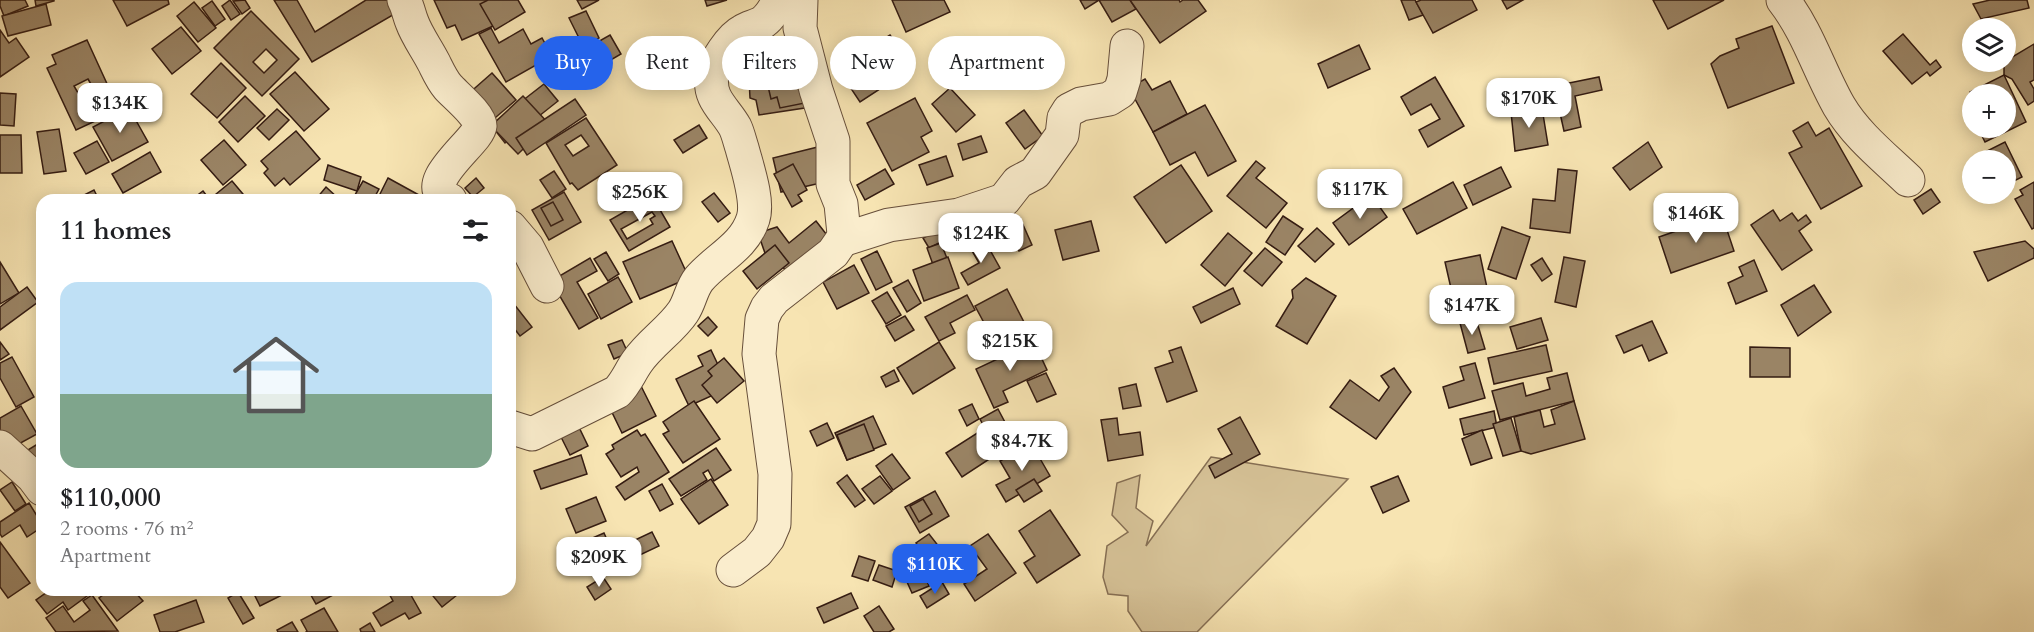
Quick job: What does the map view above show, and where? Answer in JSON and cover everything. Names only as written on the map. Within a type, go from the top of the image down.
[{"type":"street","points":[[404,0],[412,24],[446,84],[480,123],[480,128],[473,138],[460,151],[440,180],[439,187],[442,194]]},
{"type":"street","points":[[516,429],[532,434],[617,392],[636,363],[682,314],[700,279],[738,245],[748,232],[755,205],[742,148],[735,127],[717,104],[712,87],[712,73],[720,55],[734,38],[741,31],[769,17],[779,0]]},
{"type":"street","points":[[733,570],[757,552],[768,538],[774,524],[775,474],[759,354],[762,319],[774,299],[833,253],[844,234],[841,204],[832,169],[833,141],[816,90],[800,28],[801,0]]},
{"type":"street","points":[[1783,0],[1796,16],[1806,34],[1839,106],[1862,136],[1908,180]]},
{"type":"street","points":[[842,240],[889,225],[959,215],[1004,200],[1018,182],[1035,173],[1062,135],[1064,118],[1069,110],[1081,104],[1109,99],[1120,92],[1124,79],[1127,46]]},
{"type":"street","points":[[516,234],[527,247],[547,286]]},
{"type":"street","points":[[0,447],[36,481]]},
{"type":"shaded area","points":[[1211,457],[1348,479],[1197,632],[1142,632],[1128,611],[1128,596],[1108,594],[1103,577],[1107,546],[1128,532],[1112,515],[1117,483],[1140,475],[1136,508],[1153,521],[1146,546]]},
{"type":"building","points":[[0,0],[25,0],[28,6],[4,16]]},
{"type":"building","points":[[35,0],[54,0],[54,1],[36,6]]},
{"type":"building","points":[[113,0],[168,0],[169,4],[127,26]]},
{"type":"building","points":[[230,0],[240,14],[231,20],[222,6]]},
{"type":"building","points":[[245,0],[250,8],[242,14],[233,1]]},
{"type":"building","points":[[274,0],[297,0],[315,32],[366,0],[391,0],[398,12],[312,62]]},
{"type":"building","points":[[434,0],[492,0],[502,22],[462,40],[455,25],[447,28]]},
{"type":"building","points":[[488,0],[518,0],[525,12],[495,30],[480,4]]},
{"type":"building","points":[[577,0],[599,0],[582,9]]},
{"type":"building","points":[[705,0],[727,0],[707,6]]},
{"type":"building","points":[[892,0],[944,0],[950,12],[906,32]]},
{"type":"building","points":[[1080,0],[1099,0],[1085,9]]},
{"type":"building","points":[[1099,0],[1130,0],[1136,9],[1112,22]]},
{"type":"building","points":[[1130,0],[1179,0],[1180,2],[1198,0],[1206,11],[1160,43]]},
{"type":"building","points":[[1401,0],[1415,0],[1423,15],[1409,20]]},
{"type":"building","points":[[1421,0],[1472,0],[1477,10],[1433,33],[1416,2]]},
{"type":"building","points":[[1502,0],[1523,0],[1507,9]]},
{"type":"building","points":[[1653,0],[1724,0],[1668,29]]},
{"type":"building","points":[[1990,0],[2027,0],[2029,8],[1980,18],[1973,4]]},
{"type":"building","points":[[212,1],[225,19],[215,26],[202,8]]},
{"type":"building","points":[[194,2],[216,28],[198,42],[177,16]]},
{"type":"building","points":[[46,4],[51,25],[8,36],[2,16]]},
{"type":"building","points":[[251,11],[299,59],[262,96],[214,48]],"holes":[[[266,49],[277,60],[264,73],[253,62]]]},
{"type":"building","points":[[586,11],[598,36],[578,36],[569,18]]},
{"type":"building","points":[[1772,26],[1794,83],[1728,108],[1711,64],[1720,56],[1739,48],[1736,39]]},
{"type":"building","points":[[181,27],[201,51],[172,74],[152,49]]},
{"type":"building","points":[[491,28],[499,43],[523,29],[531,44],[534,42],[534,66],[506,82],[479,34]]},
{"type":"building","points":[[0,30],[9,43],[16,38],[29,57],[0,77]]},
{"type":"building","points":[[1903,34],[1930,65],[1936,60],[1941,67],[1930,76],[1927,72],[1912,84],[1883,51]]},
{"type":"building","points":[[87,40],[119,110],[76,130],[47,68],[56,64],[52,55]],"holes":[[[88,79],[99,98],[85,105],[74,86]]]},
{"type":"building","points":[[613,40],[621,54],[613,59]]},
{"type":"building","points":[[2034,44],[2034,80],[2030,82],[2034,89],[2034,101],[2028,105],[2012,79],[2004,75],[2004,72],[2016,72],[2016,55]]},
{"type":"building","points":[[1359,45],[1370,69],[1328,88],[1318,64]]},
{"type":"building","points":[[221,63],[246,88],[217,118],[191,94]]},
{"type":"building","points":[[295,72],[329,109],[304,131],[270,94]]},
{"type":"building","points":[[492,73],[516,100],[482,129],[459,102]]},
{"type":"building","points":[[2004,75],[2008,84],[1986,84]]},
{"type":"building","points":[[1435,77],[1464,126],[1428,147],[1419,130],[1440,119],[1431,104],[1411,115],[1401,97]]},
{"type":"building","points":[[1599,77],[1602,90],[1575,96],[1581,127],[1564,131],[1554,86]]},
{"type":"building","points":[[1145,79],[1152,90],[1170,81],[1187,114],[1153,132],[1129,88]]},
{"type":"building","points":[[536,90],[549,90],[558,101],[505,143],[491,125]]},
{"type":"building","points":[[750,90],[808,90],[811,107],[759,115],[756,100],[750,98]]},
{"type":"building","points":[[769,90],[804,90],[805,103],[780,108],[777,97],[771,99]]},
{"type":"building","points":[[852,90],[878,90],[860,102]]},
{"type":"building","points":[[948,90],[952,90],[975,115],[956,132],[932,104]]},
{"type":"building","points":[[0,93],[16,94],[14,126],[0,125]]},
{"type":"building","points":[[245,96],[265,116],[238,142],[219,122]]},
{"type":"building","points":[[523,96],[549,124],[518,154],[491,126]]},
{"type":"building","points":[[915,98],[932,131],[921,137],[929,152],[892,171],[867,123]]},
{"type":"building","points":[[575,99],[586,115],[527,155],[516,138]]},
{"type":"building","points":[[2016,101],[2026,122],[2016,127]]},
{"type":"building","points":[[1205,105],[1236,161],[1208,176],[1195,152],[1170,165],[1153,132]]},
{"type":"building","points":[[129,108],[148,142],[112,161],[93,127]]},
{"type":"building","points":[[1542,108],[1548,145],[1515,151],[1511,112]]},
{"type":"building","points":[[277,109],[289,120],[269,140],[257,128]]},
{"type":"building","points":[[1024,110],[1043,136],[1025,149],[1006,123]]},
{"type":"building","points":[[586,118],[617,165],[578,190],[572,183],[570,184],[546,143]],"holes":[[[581,135],[589,146],[573,156],[565,145]]]},
{"type":"building","points":[[1808,122],[1816,136],[1829,128],[1862,186],[1821,209],[1789,153],[1802,147],[1793,131]]},
{"type":"building","points":[[699,125],[707,138],[683,153],[674,140]]},
{"type":"building","points":[[59,129],[66,171],[44,174],[37,132]]},
{"type":"building","points":[[296,131],[320,159],[290,185],[284,178],[275,186],[264,173],[268,169],[261,161]]},
{"type":"building","points":[[0,135],[21,135],[22,173],[0,173]]},
{"type":"building","points":[[981,136],[987,152],[963,160],[958,144]]},
{"type":"building","points":[[224,140],[246,165],[223,185],[201,160]]},
{"type":"building","points":[[97,141],[109,162],[86,174],[74,153]]},
{"type":"building","points":[[1648,142],[1662,167],[1630,190],[1613,168]]},
{"type":"building","points":[[2005,142],[2009,150],[1989,150]]},
{"type":"building","points":[[826,145],[834,180],[781,192],[773,158]]},
{"type":"building","points":[[150,152],[161,172],[123,193],[112,174]]},
{"type":"building","points":[[946,156],[953,176],[927,185],[919,165]]},
{"type":"building","points":[[1256,161],[1265,168],[1256,178],[1287,203],[1266,228],[1227,196]]},
{"type":"building","points":[[793,164],[807,190],[798,195],[802,201],[792,207],[774,174]]},
{"type":"building","points":[[328,165],[361,177],[357,191],[324,180]]},
{"type":"building","points":[[1181,165],[1212,211],[1166,243],[1134,197]]},
{"type":"building","points":[[2016,165],[2022,177],[2016,180]]},
{"type":"building","points":[[1501,167],[1511,187],[1473,205],[1464,185]]},
{"type":"building","points":[[885,169],[894,184],[865,200],[857,185]]},
{"type":"building","points":[[1558,169],[1577,171],[1570,233],[1530,228],[1533,199],[1555,201]]},
{"type":"building","points":[[554,171],[566,189],[552,198],[540,180]]},
{"type":"building","points":[[388,178],[417,194],[380,194]]},
{"type":"building","points":[[476,178],[484,188],[477,194],[470,194],[465,188]]},
{"type":"building","points":[[232,181],[243,194],[216,194]]},
{"type":"building","points":[[363,181],[379,189],[376,194],[355,194]]},
{"type":"building","points":[[1453,182],[1467,208],[1417,234],[1403,209]]},
{"type":"building","points":[[2034,182],[2034,228],[2032,229],[2016,201],[2023,195],[2020,190]]},
{"type":"building","points":[[326,187],[334,194],[320,194]]},
{"type":"building","points":[[1931,189],[1940,202],[1923,214],[1914,200]]},
{"type":"building","points":[[564,192],[581,222],[549,240],[532,210]]},
{"type":"building","points":[[714,193],[730,213],[718,222],[702,202]]},
{"type":"building","points":[[1371,195],[1387,217],[1349,245],[1333,223]]},
{"type":"building","points":[[652,196],[670,227],[629,251],[610,220]],"holes":[[[652,212],[655,216],[650,219],[653,224],[627,239],[621,229]]]},
{"type":"building","points":[[553,202],[563,220],[551,226],[541,208]]},
{"type":"building","points":[[1773,210],[1780,221],[1792,213],[1798,221],[1806,215],[1811,222],[1799,231],[1812,250],[1782,270],[1751,225]]},
{"type":"building","points":[[1722,215],[1734,251],[1671,273],[1659,237]]},
{"type":"building","points":[[1283,216],[1303,229],[1285,255],[1266,242]]},
{"type":"building","points":[[1020,218],[1032,245],[1019,251],[1007,223]]},
{"type":"building","points":[[816,221],[834,244],[791,278],[777,259],[767,259],[758,233],[777,227],[789,243]]},
{"type":"building","points":[[1091,221],[1099,251],[1063,260],[1055,230]]},
{"type":"building","points":[[1502,227],[1530,237],[1516,279],[1488,269]]},
{"type":"building","points":[[1317,228],[1334,244],[1315,262],[1298,246]]},
{"type":"building","points":[[939,230],[945,240],[929,248],[923,238]]},
{"type":"building","points":[[1228,233],[1252,253],[1225,286],[1201,265]]},
{"type":"building","points":[[672,241],[689,278],[640,299],[623,262]]},
{"type":"building","points":[[985,241],[1000,268],[968,285],[961,273],[979,263],[971,249]]},
{"type":"building","points":[[2025,241],[2034,249],[2034,258],[1988,281],[1974,252]]},
{"type":"building","points":[[941,243],[955,279],[940,284],[927,248]]},
{"type":"building","points":[[775,245],[789,263],[757,289],[743,271]]},
{"type":"building","points":[[1265,248],[1282,262],[1262,286],[1244,271]]},
{"type":"building","points":[[877,251],[892,282],[876,290],[861,259]]},
{"type":"building","points":[[606,252],[619,274],[608,281],[594,259]]},
{"type":"building","points":[[1480,255],[1492,311],[1458,319],[1445,262]]},
{"type":"building","points":[[948,257],[959,288],[924,301],[913,270]]},
{"type":"building","points":[[1564,257],[1585,261],[1576,307],[1555,302]]},
{"type":"building","points":[[590,258],[597,271],[577,282],[598,318],[579,329],[551,281]]},
{"type":"building","points":[[1542,258],[1552,274],[1542,281],[1531,265]]},
{"type":"building","points":[[1754,260],[1767,291],[1736,304],[1728,283],[1743,276],[1739,267]]},
{"type":"building","points":[[0,262],[19,293],[0,304]]},
{"type":"building","points":[[854,265],[869,293],[837,309],[823,282]]},
{"type":"building","points":[[618,277],[632,302],[601,319],[588,294]]},
{"type":"building","points":[[1306,278],[1336,296],[1307,344],[1276,326],[1293,298],[1292,290]]},
{"type":"building","points":[[908,280],[921,303],[907,312],[893,288]]},
{"type":"building","points":[[1814,285],[1831,312],[1798,336],[1781,305]]},
{"type":"building","points":[[27,287],[36,299],[36,303],[0,330],[0,307]]},
{"type":"building","points":[[1233,288],[1240,304],[1201,323],[1193,307]]},
{"type":"building","points":[[1007,289],[1027,328],[996,345],[975,306]]},
{"type":"building","points":[[887,292],[901,315],[886,324],[872,301]]},
{"type":"building","points":[[967,295],[975,310],[950,323],[955,333],[939,341],[925,317]]},
{"type":"building","points":[[516,307],[532,327],[520,336],[516,331]]},
{"type":"building","points":[[905,316],[914,330],[895,341],[886,326]]},
{"type":"building","points":[[708,317],[717,327],[708,336],[698,326]]},
{"type":"building","points":[[1541,318],[1548,340],[1517,349],[1510,327]]},
{"type":"building","points":[[1476,319],[1485,349],[1468,353],[1460,323]]},
{"type":"building","points":[[1652,321],[1667,353],[1649,361],[1642,345],[1624,353],[1616,336]]},
{"type":"building","points":[[622,340],[628,353],[614,359],[608,345]]},
{"type":"building","points":[[0,342],[9,354],[0,360]]},
{"type":"building","points":[[939,342],[955,368],[913,394],[897,368]]},
{"type":"building","points":[[1034,342],[1047,370],[1003,391],[1008,402],[994,408],[976,369]]},
{"type":"building","points":[[1546,345],[1552,371],[1494,384],[1488,358]]},
{"type":"building","points":[[1181,347],[1197,391],[1167,402],[1155,368],[1173,362],[1169,351]]},
{"type":"building","points":[[1750,347],[1790,348],[1790,377],[1750,377]]},
{"type":"building","points":[[711,350],[729,388],[689,406],[676,379],[703,366],[698,356]]},
{"type":"building","points":[[12,357],[34,397],[16,407],[0,378],[0,363]]},
{"type":"building","points":[[724,358],[744,381],[717,403],[702,385],[712,376],[708,371]]},
{"type":"building","points":[[1475,363],[1485,398],[1449,408],[1443,387],[1464,380],[1460,367]]},
{"type":"building","points":[[1394,368],[1411,392],[1376,439],[1330,407],[1350,380],[1379,401],[1389,387],[1381,376]]},
{"type":"building","points":[[894,370],[899,381],[886,387],[881,377]]},
{"type":"building","points":[[1046,373],[1056,394],[1037,402],[1027,381]]},
{"type":"building","points":[[1567,373],[1574,401],[1500,420],[1492,391],[1523,383],[1526,396],[1550,389],[1547,378]]},
{"type":"building","points":[[1136,384],[1141,406],[1123,409],[1119,388]]},
{"type":"building","points":[[641,386],[656,416],[622,433],[607,402]]},
{"type":"building","points":[[694,401],[720,439],[683,463],[663,434],[669,431],[663,422]]},
{"type":"building","points":[[1574,401],[1585,439],[1531,454],[1521,451],[1514,417],[1540,410],[1544,427],[1555,424],[1551,410]]},
{"type":"building","points":[[972,404],[979,419],[967,426],[959,410]]},
{"type":"building","points":[[21,406],[36,435],[6,451],[0,441],[0,418]]},
{"type":"building","points":[[998,409],[1008,428],[990,438],[980,419]]},
{"type":"building","points":[[1494,411],[1497,427],[1464,435],[1460,419]]},
{"type":"building","points":[[873,416],[886,444],[847,460],[835,433]]},
{"type":"building","points":[[1240,417],[1260,454],[1215,478],[1209,466],[1232,454],[1218,429]]},
{"type":"building","points":[[1117,418],[1119,435],[1140,432],[1143,455],[1108,461],[1101,420]]},
{"type":"building","points":[[1511,418],[1521,451],[1503,456],[1493,424]]},
{"type":"building","points":[[575,419],[588,446],[570,455],[556,427]]},
{"type":"building","points":[[827,423],[834,438],[817,446],[810,431]]},
{"type":"building","points":[[864,424],[874,450],[847,460],[837,435]]},
{"type":"building","points":[[637,430],[641,436],[645,434],[669,472],[625,500],[616,487],[639,472],[637,467],[621,477],[606,454],[614,449],[612,445]]},
{"type":"building","points":[[982,430],[997,454],[962,477],[946,453]]},
{"type":"building","points":[[1482,430],[1492,458],[1471,465],[1462,439]]},
{"type":"building","points":[[1031,443],[1050,476],[1006,502],[996,485],[1010,478],[1000,461]]},
{"type":"building","points":[[36,445],[36,464],[27,469],[18,456]]},
{"type":"building","points":[[716,448],[731,470],[714,481],[708,470],[703,473],[707,480],[681,496],[669,479]]},
{"type":"building","points":[[892,454],[910,478],[893,490],[876,466]]},
{"type":"building","points":[[581,455],[587,474],[541,489],[534,471]]},
{"type":"building","points":[[847,475],[865,500],[855,507],[837,483]]},
{"type":"building","points":[[880,476],[892,491],[874,504],[862,489]]},
{"type":"building","points":[[1398,476],[1409,501],[1383,513],[1371,487]]},
{"type":"building","points":[[711,479],[728,505],[699,524],[681,499]]},
{"type":"building","points":[[1034,479],[1042,491],[1024,502],[1016,490]]},
{"type":"building","points":[[12,482],[26,504],[15,511],[0,490]]},
{"type":"building","points":[[662,484],[673,504],[660,511],[649,491]]},
{"type":"building","points":[[935,491],[949,516],[920,533],[905,507]]},
{"type":"building","points":[[596,497],[606,521],[576,533],[566,509]]},
{"type":"building","points":[[923,499],[932,514],[919,522],[910,506]]},
{"type":"building","points":[[29,503],[36,514],[36,531],[27,537],[20,525],[2,537],[0,522]]},
{"type":"building","points":[[1050,510],[1080,555],[1037,583],[1024,563],[1035,556],[1019,531]]},
{"type":"building","points":[[652,532],[659,546],[625,562],[618,548]]},
{"type":"building","points":[[604,533],[616,560],[585,575],[572,547]]},
{"type":"building","points":[[929,534],[940,548],[927,558],[916,543]]},
{"type":"building","points":[[988,534],[1016,573],[975,601],[964,584],[987,569],[970,546]]},
{"type":"building","points":[[0,542],[30,583],[8,598],[0,587]]},
{"type":"building","points":[[859,556],[875,561],[868,581],[852,576]]},
{"type":"building","points":[[879,565],[897,571],[892,587],[873,580]]},
{"type":"building","points":[[921,566],[929,586],[912,593],[903,573]]},
{"type":"building","points":[[603,577],[611,589],[595,600],[587,587]]},
{"type":"building","points":[[942,582],[949,594],[927,608],[920,596]]},
{"type":"building","points":[[851,593],[858,608],[824,623],[817,608]]},
{"type":"building","points":[[42,596],[87,596],[68,610],[63,602],[47,614],[36,600]]},
{"type":"building","points":[[93,596],[118,631],[56,632],[46,618],[63,606],[74,622],[90,610],[83,601]]},
{"type":"building","points":[[102,596],[138,596],[143,601],[117,621],[99,598]]},
{"type":"building","points":[[240,596],[254,618],[243,624],[228,598]]},
{"type":"building","points":[[255,596],[280,596],[260,606]]},
{"type":"building","points":[[311,596],[331,596],[316,604]]},
{"type":"building","points":[[390,596],[411,596],[421,613],[409,619],[405,613],[381,626],[373,613],[393,601]]},
{"type":"building","points":[[433,596],[456,596],[442,607]]},
{"type":"building","points":[[196,600],[204,622],[175,632],[160,632],[154,615]]},
{"type":"building","points":[[879,606],[894,629],[889,632],[874,632],[864,616]]},
{"type":"building","points":[[324,608],[338,632],[306,632],[301,620]]},
{"type":"building","points":[[292,622],[298,632],[278,632],[277,630]]},
{"type":"building","points":[[370,623],[375,632],[361,632],[360,629]]}]
